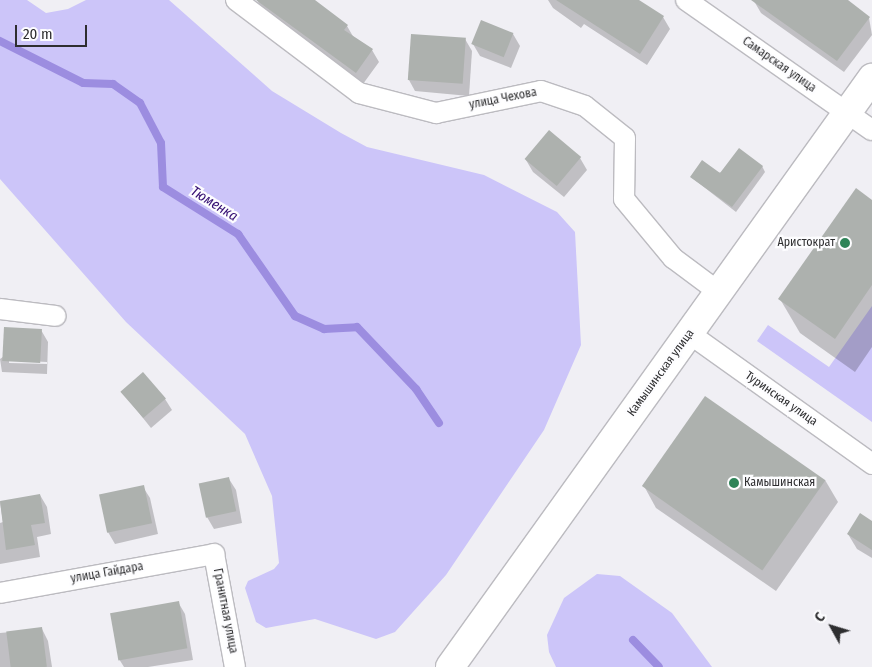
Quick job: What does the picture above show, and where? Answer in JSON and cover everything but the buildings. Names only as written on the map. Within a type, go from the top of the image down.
[{"type":"street","name":"улица Чехова","points":[[236,0],[359,93],[436,113],[541,91],[585,106],[625,138],[624,199],[673,258],[720,293]]},
{"type":"street","name":"Самарская улица","points":[[686,0],[872,130]]},
{"type":"street","name":"Камышинская улица","points":[[450,667],[616,433],[720,293],[872,78]]},
{"type":"street","points":[[0,309],[56,316]]},
{"type":"street","name":"Туринская улица","points":[[690,334],[872,464]]},
{"type":"street","name":"улица Гайдара","points":[[0,593],[214,554]]},
{"type":"street","name":"Гранитная улица","points":[[214,554],[235,667]]},
{"type":"shaded area","points":[[0,0],[27,0],[46,13],[68,9],[86,0],[169,0],[272,91],[341,133],[367,147],[484,175],[557,212],[575,232],[581,345],[544,430],[446,575],[395,632],[376,639],[315,619],[266,628],[256,622],[245,588],[248,581],[274,569],[279,563],[272,496],[245,434],[126,322],[0,179]]},
{"type":"shaded area","points":[[872,306],[872,422],[757,341],[768,325],[829,367]]},
{"type":"shaded area","points":[[597,574],[620,576],[672,613],[712,667],[556,667],[549,652],[547,635],[564,598]]},
{"type":"waterway","name":"Тюменка","points":[[0,41],[83,83],[113,84],[140,103],[161,143],[163,187],[238,234],[295,316],[324,329],[357,327],[416,389],[439,423]]},
{"type":"waterway","name":"Тюменка","points":[[633,640],[659,667]]},
{"type":"place","name":"Аристократ","points":[[845,243]]},
{"type":"place","name":"Камышинская","points":[[734,483]]}]
